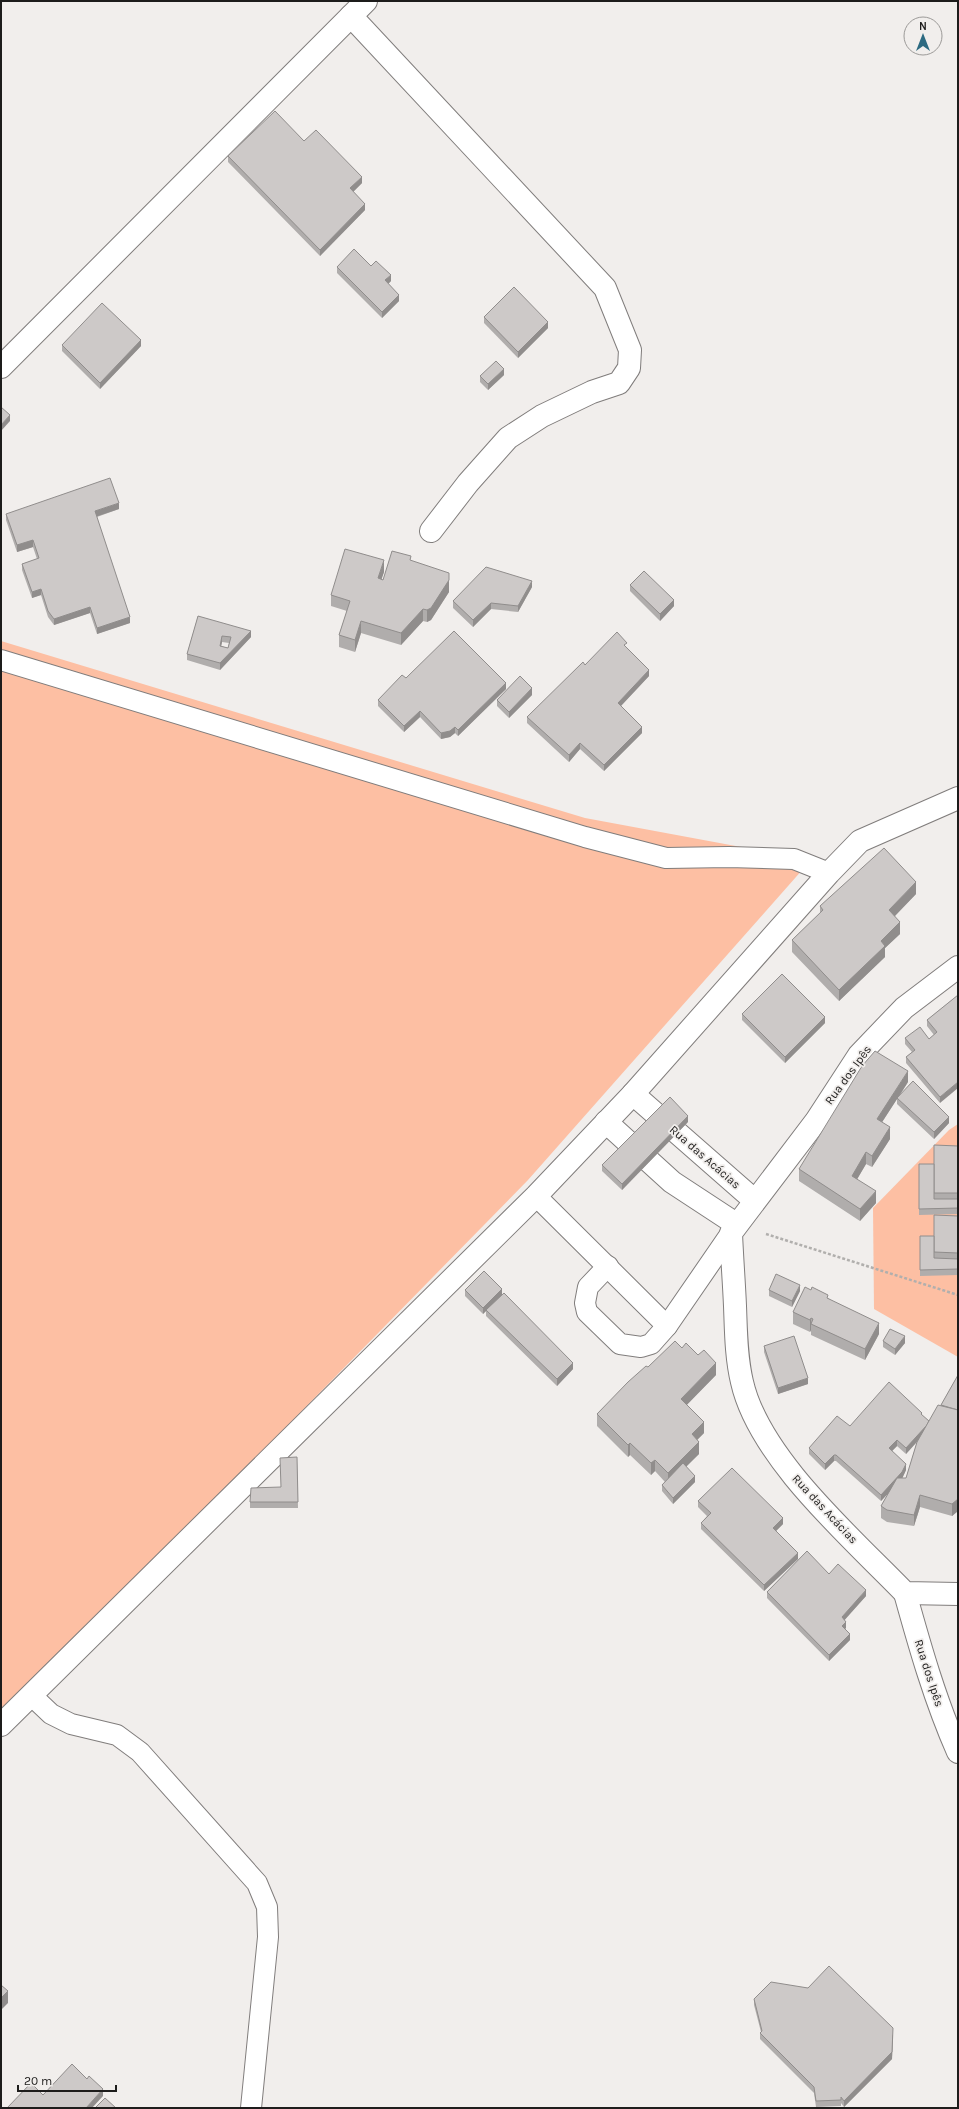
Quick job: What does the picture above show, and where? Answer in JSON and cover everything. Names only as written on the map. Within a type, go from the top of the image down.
[{"type":"street","points":[[1,367],[359,8],[605,288],[630,350],[629,368],[619,383],[592,392],[542,416],[508,438],[468,483],[431,531]]},
{"type":"street","points":[[1,1725],[536,1196],[633,1094],[829,873],[860,842],[958,798]]},
{"type":"street","name":"Rua dos Ipês","points":[[754,1200],[816,1121],[859,1055],[904,1008],[958,967]]},
{"type":"street","name":"Rua das Acácias","points":[[633,1094],[754,1200]]},
{"type":"street","points":[[606,1122],[672,1182],[733,1229],[754,1200]]},
{"type":"street","name":"Rua das Acácias","points":[[733,1229],[736,1340],[742,1382],[752,1414],[775,1451],[807,1492],[905,1593]]},
{"type":"street","points":[[905,1593],[958,1594]]},
{"type":"street","name":"Rua dos Ipês","points":[[905,1593],[926,1668],[944,1721],[958,1752]]},
{"type":"lane","points":[[1,660],[607,843],[666,858],[730,857],[794,859],[829,873]]},
{"type":"lane","points":[[536,1196],[667,1326]]},
{"type":"lane","points":[[608,1266],[588,1286],[585,1303],[587,1312],[620,1344],[640,1347],[651,1344],[667,1326],[733,1229]]},
{"type":"lane","points":[[31,1695],[51,1714],[71,1724],[116,1735],[140,1752],[257,1883],[267,1907],[268,1937],[251,2108]]},
{"type":"path","points":[[733,1229],[958,1295]]},
{"type":"shaded area","points":[[1,641],[585,818],[811,860],[528,1180],[1,1718]]},
{"type":"shaded area","points":[[958,1124],[958,1357],[874,1309],[873,1208],[949,1130]]},
{"type":"building","points":[[275,111],[304,141],[316,130],[362,177],[350,188],[365,204],[320,250],[228,156]]},
{"type":"building","points":[[354,249],[371,266],[376,261],[391,275],[385,280],[399,295],[382,312],[337,267]]},
{"type":"building","points":[[514,287],[548,322],[518,352],[484,317]]},
{"type":"building","points":[[102,303],[141,340],[100,383],[62,345]]},
{"type":"building","points":[[496,361],[504,369],[488,384],[480,376]]},
{"type":"building","points":[[1,407],[10,415],[1,425]]},
{"type":"building","points":[[110,478],[119,503],[95,511],[130,617],[97,628],[90,607],[54,619],[48,611],[41,589],[32,592],[22,564],[39,558],[33,540],[17,545],[6,514]]},
{"type":"building","points":[[345,549],[384,560],[378,578],[383,580],[392,551],[411,556],[410,560],[449,573],[449,580],[431,608],[427,610],[423,609],[401,633],[361,621],[355,640],[339,635],[350,601],[331,595]]},
{"type":"building","points":[[486,567],[532,581],[518,606],[491,603],[473,620],[453,601]]},
{"type":"building","points":[[644,571],[674,600],[660,614],[630,585]]},
{"type":"building","points":[[198,616],[251,631],[220,663],[187,654]],"holes":[[[222,636],[231,637],[228,648],[220,646]]]},
{"type":"building","points":[[454,631],[506,683],[458,730],[455,727],[450,731],[441,733],[420,711],[404,726],[378,700],[402,675],[406,678]]},
{"type":"building","points":[[617,632],[627,643],[624,645],[649,670],[618,703],[642,727],[604,765],[580,743],[569,755],[527,717],[583,662],[585,665]]},
{"type":"building","points":[[520,676],[532,688],[509,712],[497,700]]},
{"type":"building","points":[[884,848],[916,882],[889,910],[900,922],[881,941],[885,946],[839,990],[792,940],[823,910],[820,906]]},
{"type":"building","points":[[782,974],[825,1017],[785,1057],[742,1014]]},
{"type":"building","points":[[958,995],[958,1082],[940,1097],[906,1057],[915,1050],[905,1038],[920,1027],[929,1039],[937,1032],[927,1020]]},
{"type":"building","points":[[875,1051],[908,1071],[877,1119],[890,1127],[872,1156],[866,1152],[852,1176],[876,1191],[860,1209],[799,1169],[862,1066]]},
{"type":"building","points":[[913,1081],[949,1117],[934,1132],[897,1098]]},
{"type":"building","points":[[670,1097],[688,1116],[622,1184],[602,1165]]},
{"type":"building","points":[[934,1145],[958,1146],[958,1193],[934,1193]]},
{"type":"building","points":[[919,1164],[934,1164],[934,1199],[958,1199],[958,1208],[919,1209]]},
{"type":"building","points":[[934,1215],[958,1216],[958,1253],[934,1252]]},
{"type":"building","points":[[920,1236],[934,1236],[934,1258],[958,1259],[958,1269],[920,1270]]},
{"type":"building","points":[[484,1271],[502,1289],[483,1308],[465,1290]]},
{"type":"building","points":[[776,1274],[800,1285],[792,1301],[769,1290]]},
{"type":"building","points":[[805,1287],[811,1290],[812,1287],[828,1295],[827,1298],[879,1323],[865,1349],[811,1324],[813,1319],[811,1318],[810,1320],[793,1312]]},
{"type":"building","points":[[504,1293],[573,1363],[557,1379],[486,1310]]},
{"type":"building","points":[[890,1329],[905,1336],[895,1349],[883,1341]]},
{"type":"building","points":[[794,1336],[808,1378],[778,1388],[764,1346]]},
{"type":"building","points":[[675,1341],[682,1348],[686,1343],[698,1355],[704,1350],[716,1363],[681,1399],[704,1422],[692,1434],[699,1442],[668,1473],[655,1460],[651,1463],[630,1443],[628,1445],[597,1414],[628,1382],[646,1366],[648,1367]]},
{"type":"building","points":[[958,1375],[958,1410],[941,1405]]},
{"type":"building","points":[[889,1382],[929,1421],[906,1448],[897,1440],[889,1448],[906,1464],[902,1472],[881,1495],[836,1455],[834,1455],[825,1464],[809,1448],[837,1416],[850,1426]]},
{"type":"building","points":[[938,1405],[958,1410],[958,1499],[952,1504],[920,1495],[914,1515],[887,1510],[881,1506],[897,1478],[906,1478],[917,1442]]},
{"type":"building","points":[[297,1457],[298,1502],[250,1502],[251,1488],[281,1487],[280,1458]]},
{"type":"building","points":[[683,1463],[695,1476],[673,1498],[662,1485]]},
{"type":"building","points":[[732,1468],[783,1518],[773,1528],[798,1553],[764,1585],[701,1523],[711,1513],[698,1501]]},
{"type":"building","points":[[807,1551],[829,1574],[838,1564],[866,1590],[842,1617],[846,1622],[842,1626],[850,1634],[829,1655],[767,1592]]},
{"type":"building","points":[[829,1966],[893,2028],[892,2052],[844,2101],[841,2097],[841,2100],[816,2101],[814,2087],[760,2033],[762,2031],[754,1999],[771,1982],[808,1988]]},
{"type":"building","points":[[1,1985],[8,1991],[1,1998]]},
{"type":"building","points":[[72,2064],[87,2079],[89,2076],[103,2089],[86,2108],[7,2108],[31,2083],[43,2095]]},
{"type":"building","points":[[105,2098],[116,2108],[95,2108]]}]
